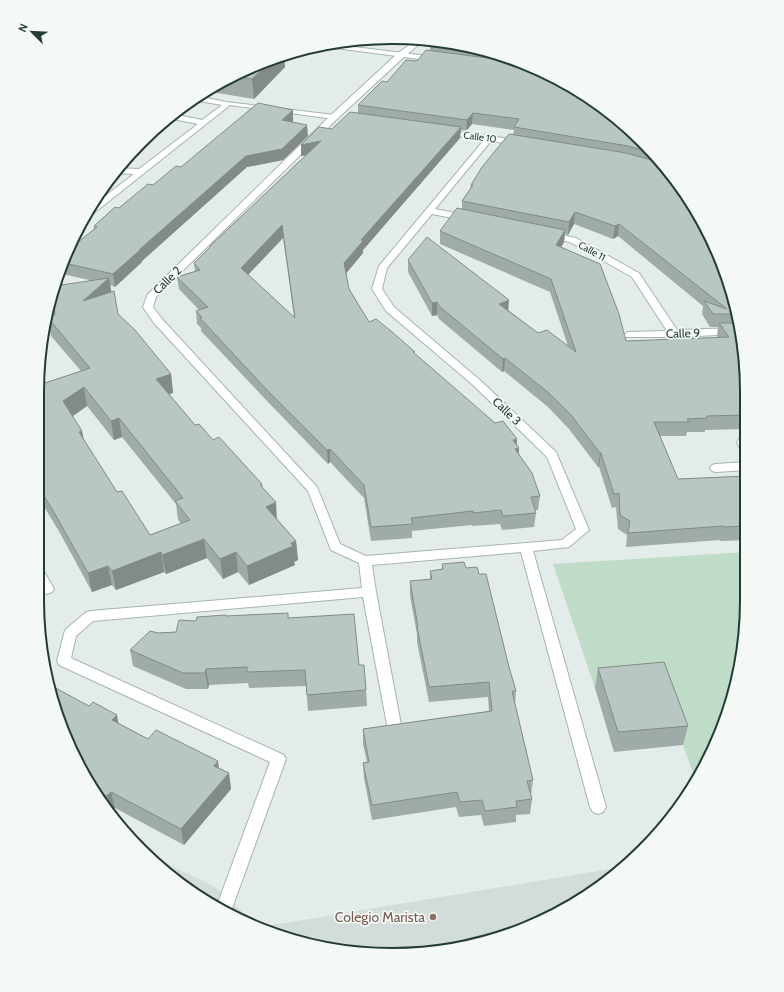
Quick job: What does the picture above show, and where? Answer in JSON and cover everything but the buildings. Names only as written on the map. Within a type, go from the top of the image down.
[{"type":"street","name":"Calle 2","points":[[365,561],[335,547],[313,490],[158,321],[148,307],[151,296],[401,55],[414,45]]},
{"type":"street","points":[[343,48],[440,60]]},
{"type":"street","name":"Calle 10","points":[[435,131],[490,138],[528,145]]},
{"type":"street","name":"Calle 3","points":[[365,561],[565,544],[584,530],[552,455],[477,383],[390,309],[377,289],[382,268],[490,138]]},
{"type":"street","points":[[430,211],[476,220]]},
{"type":"street","name":"Calle 11","points":[[536,232],[573,240],[636,275],[674,334]]},
{"type":"street","name":"Calle 9","points":[[628,335],[734,331]]},
{"type":"street","points":[[716,468],[740,466]]},
{"type":"street","points":[[526,547],[598,807]]},
{"type":"street","points":[[365,561],[369,592],[395,730]]},
{"type":"street","points":[[44,583],[47,589]]},
{"type":"street","points":[[225,905],[279,759],[64,661],[70,634],[90,616],[369,592]]},
{"type":"lane","points":[[204,100],[227,104],[229,103],[338,117]]},
{"type":"lane","points":[[103,199],[141,172],[227,104]]},
{"type":"lane","points":[[178,118],[204,123]]},
{"type":"lane","points":[[124,170],[141,172]]},
{"type":"shaded area","points":[[162,861],[215,887],[248,917],[199,889]]},
{"type":"shaded area","name":"Colegio Marista","points":[[613,868],[566,901],[525,922],[482,936],[437,945],[392,948],[347,945],[302,936],[269,926]]},
{"type":"green space","points":[[740,552],[739,623],[733,668],[722,712],[714,733],[693,773],[660,681],[595,688],[553,564]]},
{"type":"place","name":"Colegio Marista","points":[[433,917]]}]
